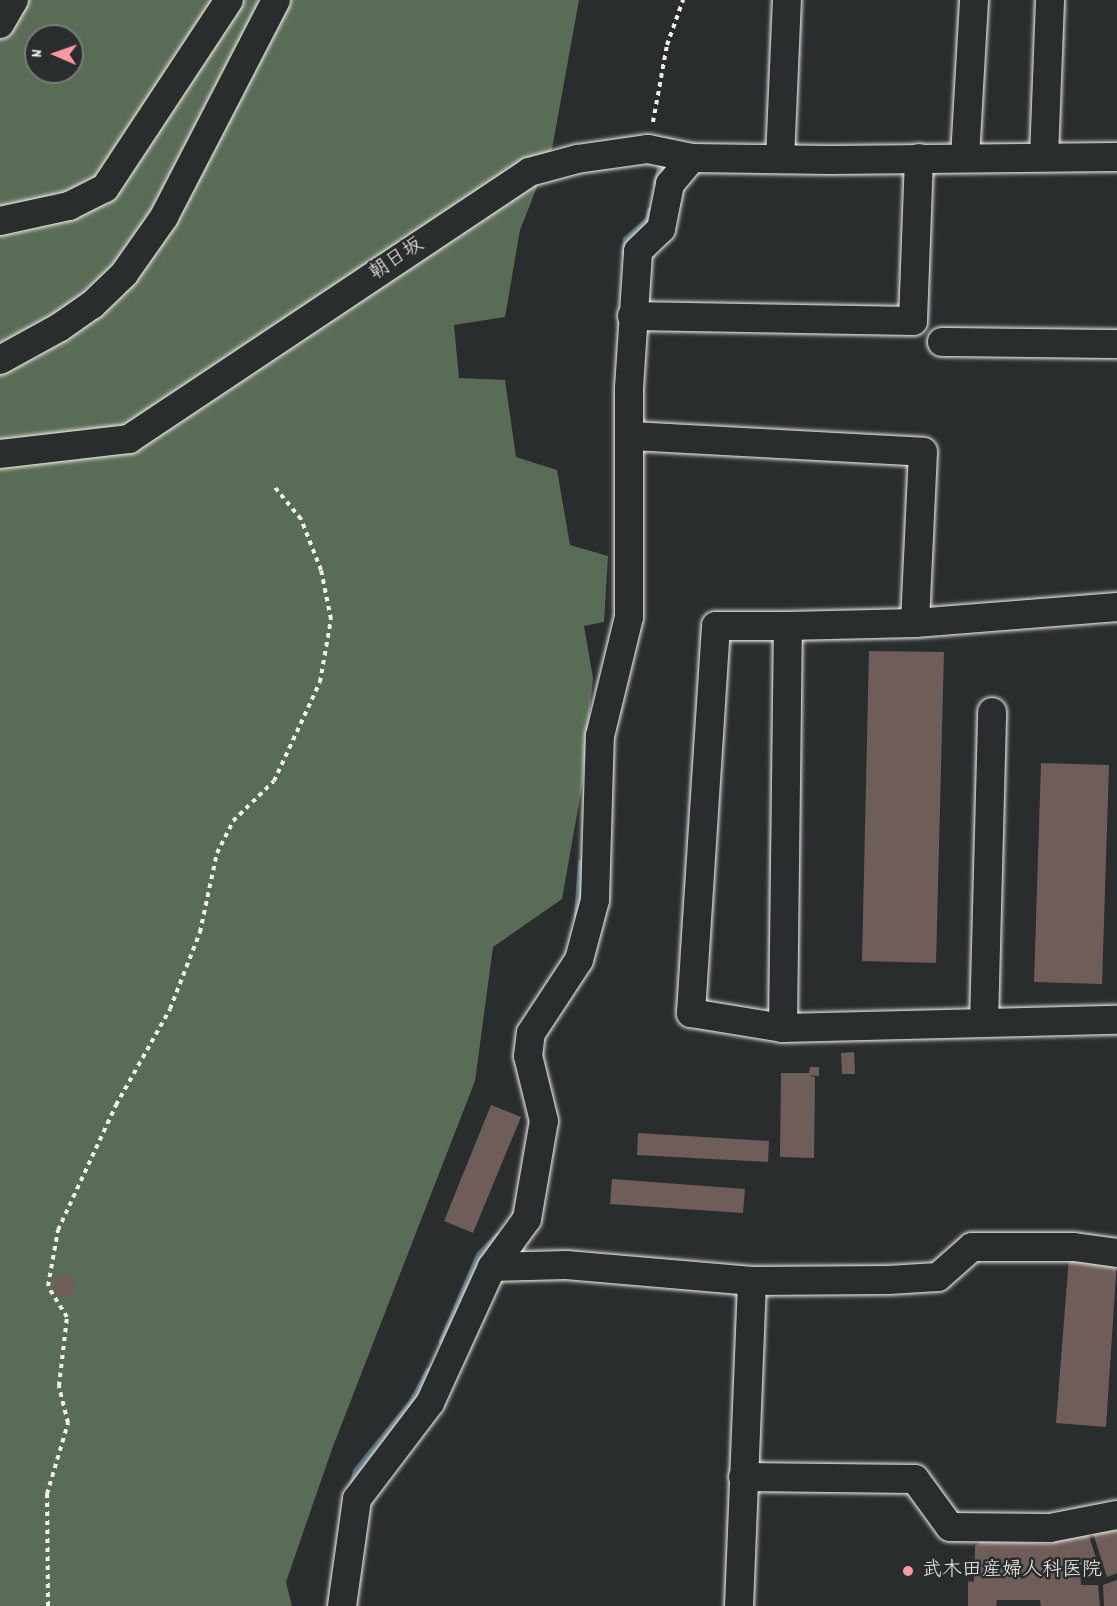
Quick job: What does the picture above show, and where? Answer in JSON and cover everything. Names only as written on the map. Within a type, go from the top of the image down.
[{"type":"street","points":[[0,24],[14,0]]},
{"type":"street","points":[[0,221],[69,206],[105,188],[229,0]]},
{"type":"street","points":[[0,360],[84,311],[124,274],[164,217],[276,0]]},
{"type":"street","points":[[780,159],[787,0]]},
{"type":"street","points":[[965,157],[974,0]]},
{"type":"street","points":[[1044,157],[1050,0]]},
{"type":"street","name":"朝日坂","points":[[0,454],[129,440],[529,172],[577,159],[648,149],[692,158],[1117,157]]},
{"type":"street","points":[[342,1606],[357,1499],[430,1403],[492,1267],[527,1219],[540,1158],[544,1121],[528,1056],[531,1033],[579,960],[595,900],[600,736],[629,617],[632,316],[638,251],[661,228],[670,184],[692,158]]},
{"type":"street","points":[[632,316],[913,321],[919,158]]},
{"type":"street","points":[[942,342],[1117,344]]},
{"type":"street","points":[[632,436],[923,452],[915,623]]},
{"type":"street","points":[[1117,607],[915,623],[716,626],[691,1013],[783,1028],[1117,1020]]},
{"type":"street","points":[[783,1028],[788,626]]},
{"type":"street","points":[[984,1023],[992,712]]},
{"type":"street","points":[[492,1267],[566,1265],[752,1281],[938,1277],[972,1247],[1074,1246],[1117,1253]]},
{"type":"street","points":[[739,1606],[742,1477],[752,1281]]},
{"type":"street","points":[[742,1477],[915,1479],[950,1527],[1050,1528],[1117,1515]]},
{"type":"path","points":[[648,149],[667,45],[683,0]]},
{"type":"path","points":[[48,1606],[47,1494],[68,1423],[59,1386],[67,1317],[48,1286],[58,1230],[116,1105],[170,1009],[200,932],[217,853],[233,821],[274,781],[320,682],[331,619],[321,570],[301,519],[272,484]]},
{"type":"green space","points":[[0,0],[579,0],[552,149],[520,230],[505,317],[454,325],[459,378],[505,380],[516,457],[557,470],[570,545],[608,556],[604,622],[584,626],[593,678],[582,786],[562,899],[493,947],[475,1081],[332,1449],[286,1582],[292,1606],[0,1606]]},
{"type":"building","points":[[869,651],[944,652],[936,963],[862,961]]},
{"type":"building","points":[[1041,763],[1109,765],[1102,984],[1034,982]]},
{"type":"building","points":[[854,1052],[855,1074],[842,1074],[841,1053]]},
{"type":"building","points":[[810,1067],[819,1067],[819,1076],[808,1075],[815,1077],[814,1158],[780,1157],[781,1073],[809,1073]]},
{"type":"building","points":[[491,1105],[521,1117],[473,1233],[444,1221]]},
{"type":"building","points":[[638,1133],[769,1141],[768,1162],[637,1155]]},
{"type":"building","points":[[612,1179],[745,1189],[743,1213],[610,1204]]},
{"type":"building","points":[[1069,1257],[1117,1260],[1106,1427],[1056,1423]]},
{"type":"building","points":[[58,1275],[70,1275],[76,1286],[70,1297],[58,1297],[52,1287]]},
{"type":"building","points":[[1117,1524],[1117,1573],[1107,1577],[1092,1530]]},
{"type":"building","points":[[1088,1533],[1097,1561],[1080,1565],[1081,1585],[1098,1585],[1100,1606],[1041,1606],[1040,1600],[997,1600],[996,1606],[968,1606],[968,1581],[974,1582],[975,1546],[982,1541],[1052,1544],[1052,1537]]},
{"type":"building","points":[[1117,1580],[1117,1606],[1104,1606],[1103,1585]]},
{"type":"waterway","points":[[657,184],[661,168],[674,168]]},
{"type":"waterway","points":[[626,253],[627,240],[649,220],[651,211]]},
{"type":"waterway","points":[[578,916],[582,863]]},
{"type":"waterway","points":[[443,1341],[480,1255],[498,1237]]},
{"type":"waterway","points":[[353,1488],[357,1471],[413,1402],[429,1372]]},
{"type":"place","name":"武木田産婦人科医院","points":[[908,1571]]}]
